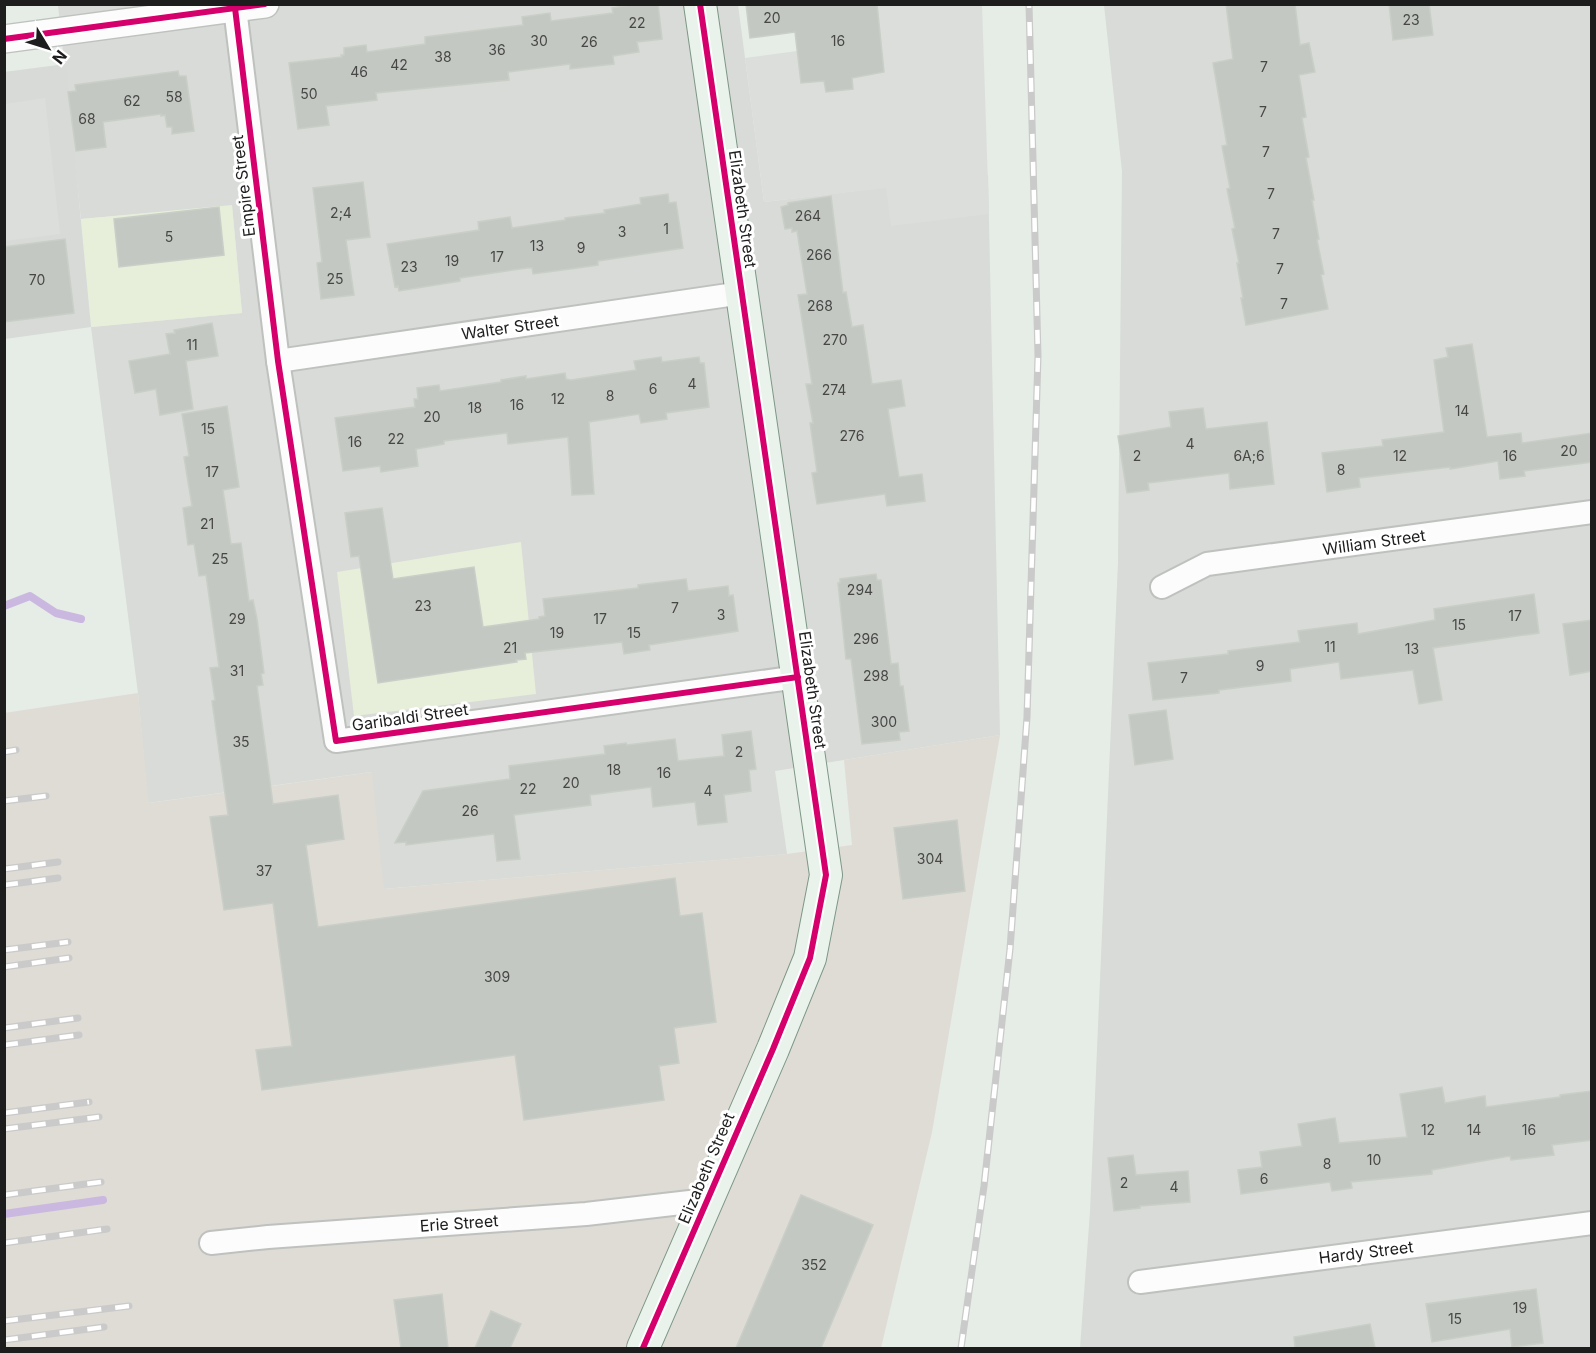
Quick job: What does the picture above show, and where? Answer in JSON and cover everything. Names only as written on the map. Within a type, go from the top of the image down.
[{"type":"main road","name":"Elizabeth Street","points":[[643,1348],[810,958],[826,875],[700,4]]},
{"type":"street","points":[[4,39],[264,4]]},
{"type":"street","name":"Empire Street","points":[[235,8],[278,361]]},
{"type":"street","name":"Walter Street","points":[[278,361],[742,293]]},
{"type":"street","name":"Garibaldi Street","points":[[278,361],[336,741],[798,677]]},
{"type":"street","name":"William Street","points":[[1162,587],[1207,564],[1592,512]]},
{"type":"street","name":"Erie Street","points":[[211,1243],[268,1236],[586,1214],[707,1200]]},
{"type":"street","name":"Hardy Street","points":[[1140,1282],[1592,1223]]},
{"type":"shaded area","points":[[58,5],[738,5],[764,202],[988,175],[1000,735],[775,771],[787,854],[383,889],[371,772],[148,803],[138,693],[91,327],[242,313],[232,206],[81,219]]},
{"type":"shaded area","points":[[877,5],[982,5],[989,214],[891,226],[886,188],[764,202],[745,58],[797,51],[801,83],[824,81],[826,92],[853,89],[852,78],[884,72]]},
{"type":"shaded area","points":[[1104,5],[1591,5],[1591,1348],[1080,1348],[1090,1212],[1118,563],[1122,171]]},
{"type":"shaded area","points":[[66,64],[91,327],[5,339],[4,72]]},
{"type":"shaded area","points":[[45,98],[60,234],[5,241],[5,104]]},
{"type":"shaded area","points":[[232,205],[242,313],[91,327],[81,219]]},
{"type":"shaded area","points":[[521,542],[536,694],[354,716],[337,572]]},
{"type":"shaded area","points":[[138,693],[149,803],[372,772],[384,889],[787,854],[852,845],[844,760],[1000,735],[932,1132],[881,1348],[5,1348],[4,713]]},
{"type":"building","points":[[634,4],[658,4],[662,39],[637,42],[639,52],[613,56],[614,64],[570,69],[570,64],[508,72],[509,80],[376,93],[377,100],[326,106],[329,125],[298,129],[289,63],[342,57],[344,48],[366,45],[367,52],[425,44],[425,37],[523,25],[522,17],[550,13],[551,21],[613,13],[612,8]]},
{"type":"building","points":[[746,4],[877,4],[884,72],[852,78],[853,89],[826,92],[824,81],[801,83],[795,32],[750,38]]},
{"type":"building","points":[[1226,4],[1295,4],[1300,45],[1309,43],[1315,72],[1299,75],[1306,117],[1302,118],[1309,157],[1306,158],[1324,274],[1321,275],[1328,309],[1246,325],[1237,263],[1239,263],[1232,229],[1235,228],[1227,189],[1230,188],[1222,146],[1227,145],[1213,63],[1233,59]]},
{"type":"building","points":[[1389,4],[1429,4],[1433,35],[1393,40]]},
{"type":"building","points":[[178,71],[179,76],[186,76],[194,131],[172,134],[172,127],[167,127],[165,115],[161,116],[161,114],[103,122],[106,147],[76,151],[68,92],[76,91],[75,85]]},
{"type":"building","points":[[363,182],[370,237],[346,240],[354,295],[321,299],[317,263],[322,262],[313,188]]},
{"type":"building","points":[[668,194],[669,203],[676,202],[683,248],[598,261],[598,265],[570,269],[533,274],[532,268],[527,268],[460,278],[460,281],[399,291],[398,286],[395,287],[387,244],[479,230],[478,222],[510,217],[512,228],[605,213],[604,210],[641,204],[640,198]]},
{"type":"building","points":[[831,196],[843,293],[846,292],[852,327],[863,325],[872,384],[901,380],[905,406],[888,409],[899,477],[922,474],[925,501],[887,506],[885,494],[817,504],[812,473],[817,472],[810,423],[813,423],[806,384],[812,384],[798,295],[807,294],[797,231],[792,232],[792,228],[785,229],[781,207],[788,203]]},
{"type":"building","points":[[219,207],[224,255],[119,267],[114,219]]},
{"type":"building","points":[[65,239],[74,313],[4,322],[4,247]]},
{"type":"building","points":[[212,323],[218,356],[186,361],[193,409],[160,415],[156,389],[135,393],[129,361],[170,354],[166,334],[175,333],[174,330]]},
{"type":"building","points":[[1472,344],[1487,437],[1521,433],[1522,443],[1592,433],[1592,462],[1524,471],[1525,476],[1500,479],[1498,461],[1450,469],[1450,467],[1359,478],[1360,487],[1327,492],[1322,453],[1383,446],[1382,440],[1444,432],[1434,360],[1448,357],[1446,348]]},
{"type":"building","points":[[661,357],[662,362],[699,357],[700,363],[704,363],[709,407],[666,413],[667,419],[641,423],[639,414],[589,422],[594,494],[572,495],[568,437],[508,444],[507,433],[444,441],[444,444],[416,449],[418,466],[381,472],[380,466],[343,471],[335,418],[415,407],[414,399],[418,399],[417,388],[439,385],[440,391],[526,376],[526,379],[565,373],[566,379],[571,380],[636,370],[634,361]]},
{"type":"building","points":[[227,406],[239,487],[223,490],[231,544],[241,543],[249,601],[253,600],[257,619],[264,673],[261,674],[263,685],[257,686],[273,804],[338,795],[344,839],[306,845],[318,927],[675,878],[680,916],[702,913],[716,1022],[674,1028],[679,1063],[659,1066],[664,1100],[524,1120],[515,1055],[262,1090],[256,1050],[292,1046],[273,903],[224,910],[210,817],[228,815],[212,701],[215,700],[210,668],[219,667],[206,575],[199,576],[194,544],[188,545],[183,508],[192,506],[184,457],[189,456],[182,414]]},
{"type":"building","points":[[1203,408],[1206,429],[1267,422],[1274,484],[1230,489],[1229,473],[1148,483],[1149,490],[1127,493],[1118,436],[1171,427],[1169,412]]},
{"type":"building","points":[[382,508],[393,579],[474,567],[483,627],[539,619],[545,616],[543,599],[638,588],[638,585],[686,579],[688,591],[728,586],[729,596],[733,595],[738,631],[649,645],[650,650],[624,654],[622,642],[525,653],[526,659],[516,660],[517,662],[378,683],[359,556],[351,557],[345,513]]},
{"type":"building","points":[[876,574],[877,580],[881,580],[891,664],[898,663],[909,731],[899,732],[900,740],[862,744],[851,659],[846,659],[838,583],[840,579]]},
{"type":"building","points":[[1534,594],[1539,633],[1433,648],[1442,700],[1419,704],[1413,670],[1341,679],[1339,662],[1290,669],[1291,681],[1219,690],[1219,693],[1153,700],[1148,663],[1228,654],[1228,651],[1300,642],[1298,631],[1357,623],[1358,634],[1435,620],[1434,609]]},
{"type":"building","points":[[1592,620],[1592,671],[1570,675],[1563,624]]},
{"type":"building","points":[[1166,710],[1173,759],[1135,765],[1129,715]]},
{"type":"building","points":[[751,731],[756,769],[749,770],[751,791],[724,795],[727,822],[698,825],[695,802],[653,807],[651,787],[590,795],[591,805],[514,815],[520,859],[497,861],[494,834],[406,845],[406,842],[395,843],[423,791],[510,779],[509,766],[605,754],[604,746],[626,743],[627,745],[675,739],[678,761],[724,756],[722,735]]},
{"type":"building","points":[[957,820],[965,891],[903,899],[894,828]]},
{"type":"building","points":[[1442,1087],[1445,1103],[1485,1096],[1486,1107],[1592,1091],[1592,1140],[1552,1145],[1554,1155],[1511,1160],[1510,1156],[1432,1170],[1432,1174],[1351,1182],[1352,1188],[1332,1191],[1330,1182],[1241,1194],[1238,1170],[1262,1167],[1260,1152],[1302,1146],[1298,1124],[1335,1118],[1339,1143],[1407,1137],[1400,1094]]},
{"type":"building","points":[[1133,1155],[1136,1175],[1188,1171],[1190,1202],[1140,1206],[1140,1208],[1114,1211],[1108,1158]]},
{"type":"building","points":[[801,1195],[873,1225],[821,1348],[736,1348]]},
{"type":"building","points":[[1536,1289],[1543,1343],[1512,1347],[1510,1329],[1432,1342],[1426,1304]]},
{"type":"building","points":[[442,1294],[448,1348],[401,1348],[394,1300]]},
{"type":"building","points":[[491,1311],[521,1324],[510,1348],[475,1348]]},
{"type":"building","points":[[1370,1324],[1375,1348],[1295,1348],[1294,1337]]},
{"type":"waterway","points":[[4,606],[30,596],[56,613],[81,619]]},
{"type":"waterway","points":[[4,1214],[103,1200]]},
{"type":"railway","points":[[961,1348],[984,1186],[1010,949],[1027,717],[1038,356],[1029,4]]},
{"type":"railway","points":[[4,752],[16,750]]},
{"type":"railway","points":[[4,801],[46,796]]},
{"type":"railway","points":[[4,869],[58,862]]},
{"type":"railway","points":[[4,885],[58,878]]},
{"type":"railway","points":[[4,950],[68,942]]},
{"type":"railway","points":[[4,967],[69,958]]},
{"type":"railway","points":[[4,1028],[78,1018]]},
{"type":"railway","points":[[4,1045],[79,1035]]},
{"type":"railway","points":[[4,1113],[89,1102]]},
{"type":"railway","points":[[4,1129],[99,1117]]},
{"type":"railway","points":[[4,1195],[101,1182]]},
{"type":"railway","points":[[4,1243],[107,1229]]},
{"type":"railway","points":[[4,1321],[129,1306]]},
{"type":"railway","points":[[4,1340],[104,1327]]},
{"type":"cycle path","points":[[4,39],[265,4]]},
{"type":"cycle path","points":[[643,1348],[773,1049],[810,958],[826,875],[700,4]]},
{"type":"cycle path","points":[[235,8],[278,361],[336,741],[798,677]]}]
